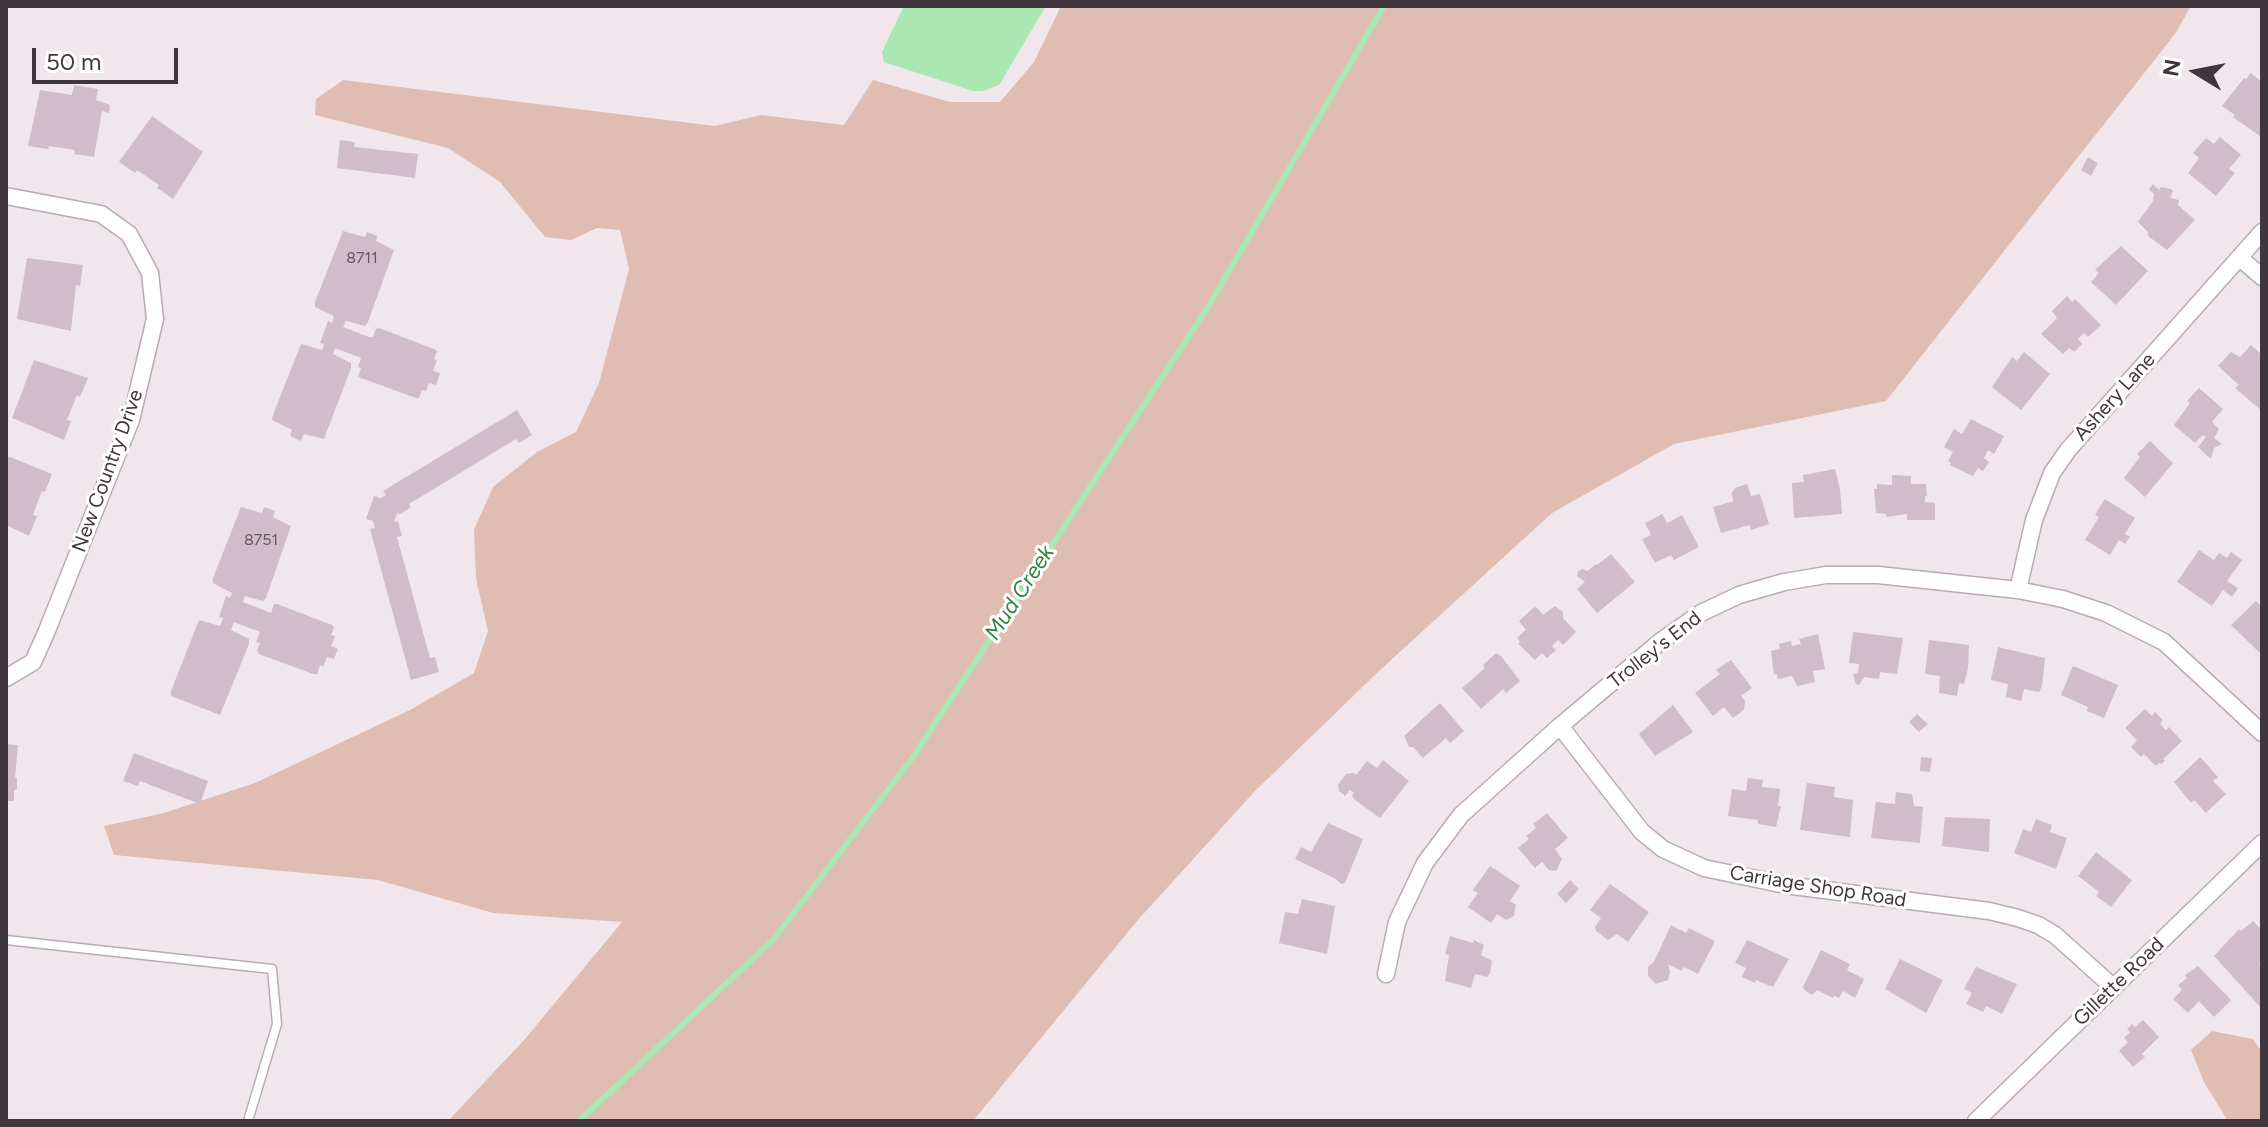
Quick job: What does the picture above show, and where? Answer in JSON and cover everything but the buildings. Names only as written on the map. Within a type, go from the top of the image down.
[{"type":"street","name":"New Country Drive","points":[[6,196],[101,214],[129,234],[150,273],[155,319],[131,420],[46,633],[33,662],[6,678]]},
{"type":"street","name":"Ashery Lane","points":[[2018,590],[2034,520],[2052,473],[2068,450],[2262,232]]},
{"type":"street","points":[[2240,258],[2262,277]]},
{"type":"street","name":"Trolley's End","points":[[1386,974],[1397,922],[1425,863],[1461,815],[1661,641],[1701,613],[1739,595],[1784,582],[1826,575],[1878,575],[2018,590],[2063,599],[2106,613],[2164,642],[2262,733]]},
{"type":"street","name":"Carriage Shop Road","points":[[1560,726],[1642,832],[1663,849],[1704,868],[1785,885],[1989,911],[2018,918],[2055,935],[2113,987]]},
{"type":"street","name":"Gillette Road","points":[[1976,1121],[2262,843]]},
{"type":"lane","points":[[6,940],[272,969],[277,1024],[248,1121]]},
{"type":"shaded area","points":[[904,6],[1046,6],[999,85],[973,91],[884,62],[882,52]]},
{"type":"shaded area","points":[[1061,6],[2191,6],[2175,34],[1886,401],[1674,444],[1552,513],[1379,671],[1254,792],[1137,921],[973,1121],[448,1121],[525,1039],[622,922],[493,913],[378,880],[114,855],[104,826],[164,813],[255,783],[410,710],[474,673],[488,631],[476,579],[474,530],[493,487],[537,452],[576,432],[599,383],[629,269],[620,230],[597,228],[571,240],[545,237],[500,182],[448,148],[315,115],[316,99],[343,80],[715,126],[761,115],[844,125],[873,80],[950,102],[1000,102],[1034,62]]},
{"type":"shaded area","points":[[2212,1031],[2253,1039],[2262,1052],[2262,1121],[2224,1121],[2226,1118],[2204,1082],[2191,1050]]},
{"type":"waterway","name":"Mud Creek","points":[[579,1121],[773,940],[913,757],[1208,307],[1384,6]]}]
